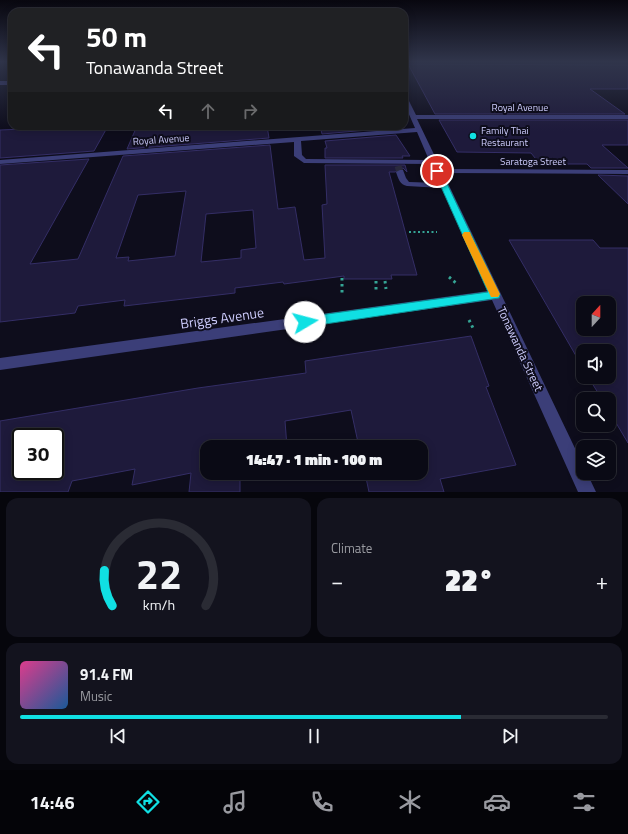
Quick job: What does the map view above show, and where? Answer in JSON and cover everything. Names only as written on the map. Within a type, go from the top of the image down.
[{"type":"street","name":"Tonawanda Street","points":[[408,106],[587,492]]},
{"type":"street","name":"Royal Avenue","points":[[412,116],[628,117]]},
{"type":"street","name":"Royal Avenue","points":[[0,162],[418,130]]},
{"type":"street","name":"Saratoga Street","points":[[298,139],[298,156],[304,161],[398,167],[628,172]]},
{"type":"street","points":[[398,167],[402,179],[407,184],[444,186]]},
{"type":"street","name":"Briggs Avenue","points":[[0,364],[495,295]]},
{"type":"path","points":[[409,232],[437,232]]},
{"type":"path","points":[[449,277],[457,284]]},
{"type":"path","points":[[342,278],[342,294]]},
{"type":"path","points":[[376,281],[376,290]]},
{"type":"path","points":[[386,281],[386,288]]},
{"type":"path","points":[[469,320],[474,330]]},
{"type":"building","points":[[419,85],[628,85],[628,89],[590,89],[625,114],[435,114]]},
{"type":"building","points":[[439,120],[628,120],[628,145],[602,145],[628,168],[591,168],[587,164],[540,164],[531,153],[457,152]]},
{"type":"building","points":[[0,130],[106,130],[94,151],[0,158]]},
{"type":"building","points":[[135,130],[268,130],[269,138],[127,149]]},
{"type":"building","points":[[321,130],[368,130],[322,134]]},
{"type":"building","points":[[396,135],[410,156],[402,156],[403,158],[325,158],[325,148],[327,148],[325,141]]},
{"type":"building","points":[[270,145],[278,209],[295,207],[304,260],[325,258],[322,205],[327,204],[325,165],[405,165],[407,172],[403,168],[395,172],[389,172],[417,275],[391,275],[392,279],[344,279],[344,276],[284,284],[283,282],[235,288],[235,293],[124,306],[125,300],[78,306],[75,313],[0,322],[0,165],[89,159],[30,264],[78,259],[123,156]],"holes":[[[186,191],[175,256],[128,261],[129,257],[116,258],[138,195]],[[253,210],[256,248],[241,250],[241,258],[201,262],[206,214]]]},
{"type":"building","points":[[598,175],[628,176],[628,204]]},
{"type":"building","points":[[509,240],[593,240],[600,248],[628,248],[628,443],[616,423],[616,392],[598,392],[592,384],[616,384],[616,344],[576,344],[576,356]]},
{"type":"building","points":[[471,336],[489,386],[486,387],[516,465],[440,479],[444,492],[369,492],[366,480],[428,480],[428,440],[357,440],[351,410],[285,421],[286,440],[200,440],[200,480],[240,480],[240,492],[189,492],[191,473],[132,485],[135,469],[72,481],[68,492],[0,492],[0,421],[198,388],[306,373],[305,361]]},
{"type":"tunnel","points":[[398,166],[400,172]]},
{"type":"slow traffic","points":[[467,235],[494,294]]},
{"type":"place","name":"Family Thai Restaurant","points":[[473,136]]},
{"type":"route","points":[[305,322],[495,295],[437,171]]}]
